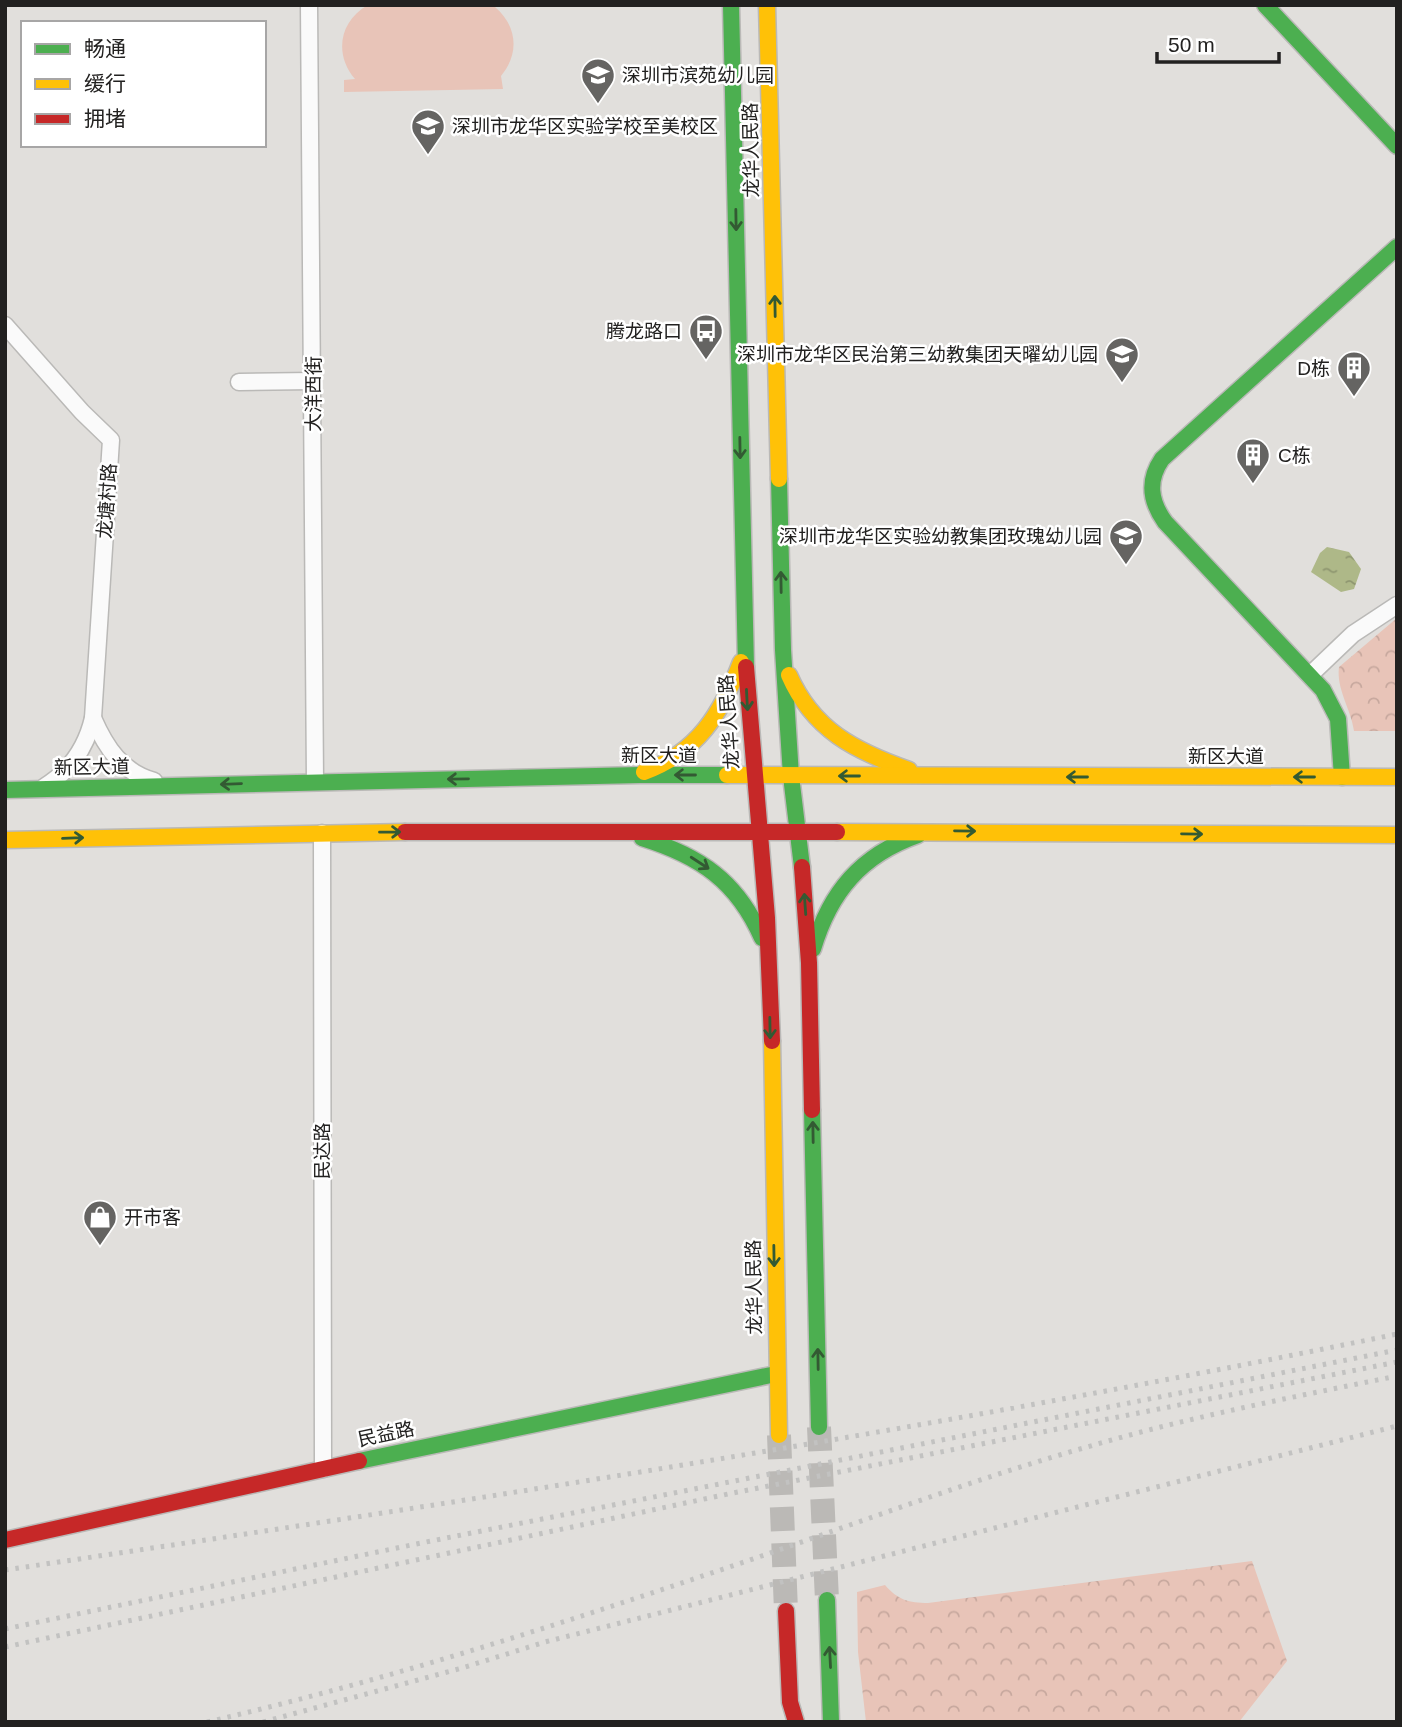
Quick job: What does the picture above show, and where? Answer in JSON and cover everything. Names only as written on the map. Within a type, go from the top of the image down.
[{"type":"main road","points":[[716,5],[732,30]]},
{"type":"main road","name":"龙华人民路","points":[[731,5],[744,644],[761,830],[769,960],[779,1435]]},
{"type":"main road","name":"龙华人民路","points":[[768,5],[783,650],[791,776],[799,831],[809,963],[819,1427]]},
{"type":"main road","points":[[769,35],[781,5]]},
{"type":"main road","points":[[1265,5],[1397,146]]},
{"type":"main road","points":[[1342,777],[1338,719],[1323,690],[1165,522],[1155,504],[1152,477],[1162,459],[1397,247]]},
{"type":"main road","points":[[629,775],[666,763],[686,750],[703,734],[726,700],[741,662],[744,644]]},
{"type":"main road","points":[[783,650],[792,683],[810,713],[823,726],[858,750],[900,767],[933,776]]},
{"type":"main road","name":"新区大道","points":[[5,790],[629,775],[1397,777]]},
{"type":"main road","points":[[5,841],[322,833],[761,830],[1397,835]]},
{"type":"main road","points":[[809,963],[825,914],[842,886],[887,849],[901,841],[934,831]]},
{"type":"main road","points":[[614,832],[674,849],[718,875],[742,898],[752,913],[769,960]]},
{"type":"main road","name":"民益路","points":[[5,1540],[323,1469],[776,1374]]},
{"type":"main road","points":[[827,1600],[833,1719]]},
{"type":"main road","points":[[786,1611],[790,1702],[786,1722]]},
{"type":"main road","points":[[790,1702],[796,1722]]},
{"type":"street","name":"大洋西街","points":[[309,5],[316,782]]},
{"type":"street","name":"龙塘村路","points":[[5,324],[82,412],[111,440],[93,718],[78,755],[58,779],[42,789]]},
{"type":"street","points":[[239,382],[313,381]]},
{"type":"street","points":[[1310,675],[1353,634],[1397,605]]},
{"type":"street","points":[[93,718],[111,752],[127,769],[151,781],[173,786]]},
{"type":"street","name":"民达路","points":[[322,833],[323,1469]]},
{"type":"green space","points":[[368,5],[495,7],[508,23],[513,40],[511,58],[501,76],[503,89],[344,92],[344,80],[355,79],[344,60],[343,39],[351,20]]},
{"type":"green space","points":[[1397,618],[1397,731],[1354,731],[1340,683],[1339,667]]},
{"type":"green space","points":[[1252,1561],[1287,1661],[1239,1722],[866,1722],[858,1652],[857,1592],[885,1585],[904,1600],[928,1603]]},
{"type":"water","points":[[1327,547],[1349,552],[1361,569],[1354,589],[1341,592],[1311,572],[1320,553]]},
{"type":"tunnel","points":[[819,1427],[827,1600]]},
{"type":"tunnel","points":[[779,1435],[786,1611]]},
{"type":"railway","points":[[5,1570],[702,1462],[1224,1369],[1397,1334]]},
{"type":"railway","points":[[5,1629],[421,1543],[1397,1350]]},
{"type":"railway","points":[[5,1647],[728,1494],[1397,1362]]},
{"type":"railway","points":[[207,1722],[343,1688],[544,1628],[1087,1447],[1202,1417],[1397,1376]]},
{"type":"railway","points":[[263,1722],[462,1668],[545,1642],[1397,1426]]},
{"type":"traffic: fast","points":[[731,5],[746,667]]},
{"type":"traffic: fast","points":[[1265,5],[1397,146]]},
{"type":"traffic: fast","points":[[1342,777],[1338,719],[1323,690],[1165,522],[1156,506],[1152,483],[1162,459],[1397,247]]},
{"type":"traffic: fast","points":[[779,479],[783,650],[791,776],[802,867]]},
{"type":"traffic: fast","points":[[5,790],[727,775]]},
{"type":"traffic: fast","points":[[813,949],[829,910],[850,878],[880,853],[918,835]]},
{"type":"traffic: fast","points":[[642,838],[682,853],[714,873],[741,901],[762,938]]},
{"type":"traffic: fast","points":[[812,1110],[819,1427]]},
{"type":"traffic: fast","points":[[359,1461],[776,1374]]},
{"type":"traffic: fast","points":[[827,1600],[831,1722]]},
{"type":"traffic: slow","points":[[767,5],[779,479]]},
{"type":"traffic: slow","points":[[644,772],[679,754],[705,729],[725,698],[741,662]]},
{"type":"traffic: slow","points":[[789,675],[810,710],[838,736],[871,755],[909,770]]},
{"type":"traffic: slow","points":[[727,775],[1397,777]]},
{"type":"traffic: slow","points":[[5,840],[405,832]]},
{"type":"traffic: slow","points":[[837,832],[1397,835]]},
{"type":"traffic: slow","points":[[772,1041],[779,1435]]},
{"type":"traffic: jam","points":[[746,667],[767,918],[772,1041]]},
{"type":"traffic: jam","points":[[405,832],[837,832]]},
{"type":"traffic: jam","points":[[802,867],[809,963],[812,1110]]},
{"type":"traffic: jam","points":[[5,1540],[359,1461]]},
{"type":"traffic: jam","points":[[786,1611],[790,1702],[796,1722]]},
{"type":"place","name":"深圳市滨苑幼儿园","points":[[598,105]]},
{"type":"place","name":"深圳市龙华区实验学校至美校区","points":[[428,156]]},
{"type":"place","name":"腾龙路口","points":[[706,361]]},
{"type":"place","name":"深圳市龙华区民治第三幼教集团天曜幼儿园","points":[[1122,384]]},
{"type":"place","name":"D栋","points":[[1354,398]]},
{"type":"place","name":"C栋","points":[[1253,485]]},
{"type":"place","name":"深圳市龙华区实验幼教集团玫瑰幼儿园","points":[[1126,566]]},
{"type":"place","name":"开市客","points":[[100,1247]]}]
